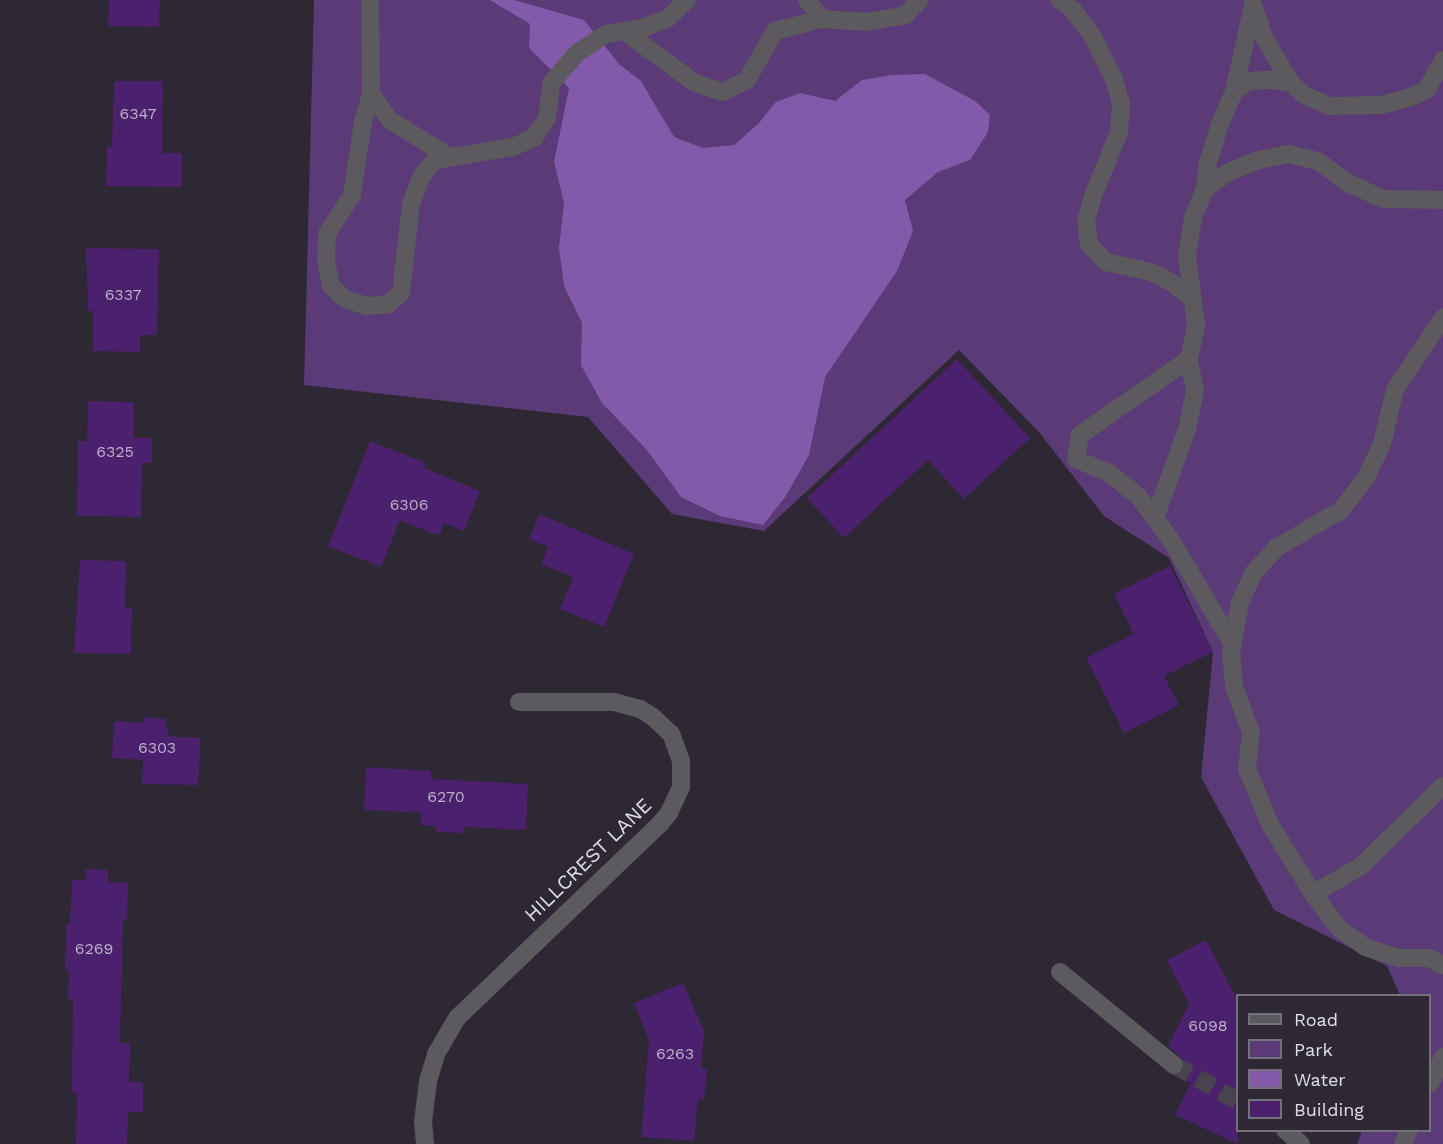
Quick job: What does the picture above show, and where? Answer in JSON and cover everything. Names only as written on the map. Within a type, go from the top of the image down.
[{"type":"street","points":[[370,0],[371,94],[363,122],[352,195],[327,234],[326,260],[331,286],[345,299],[367,306],[388,304],[400,293],[411,204],[422,176],[435,160],[448,156],[513,147],[534,138],[546,118],[551,83],[576,53],[606,34],[645,27],[668,18],[687,0]]},
{"type":"street","points":[[807,0],[822,19]]},
{"type":"street","points":[[624,31],[694,83],[723,92],[747,80],[775,31],[822,19],[867,22],[905,15],[920,0]]},
{"type":"street","points":[[1253,2],[1264,37],[1291,83],[1304,94],[1330,106],[1381,105],[1414,96],[1427,89],[1443,60]]},
{"type":"street","points":[[1155,518],[1187,429],[1195,391],[1189,359],[1196,325],[1187,256],[1193,217],[1205,189],[1207,166],[1221,121],[1234,92],[1253,2]]},
{"type":"street","points":[[1067,3],[1093,37],[1114,79],[1121,102],[1119,132],[1093,196],[1086,220],[1089,244],[1106,262],[1152,272],[1192,297]]},
{"type":"street","points":[[1234,92],[1248,81],[1270,80],[1291,83]]},
{"type":"street","points":[[371,94],[390,120],[448,156]]},
{"type":"street","points":[[1205,189],[1227,173],[1255,161],[1289,154],[1318,161],[1350,184],[1383,199],[1443,200]]},
{"type":"street","points":[[1443,318],[1395,390],[1382,444],[1366,478],[1341,510],[1276,548],[1254,572],[1240,602],[1233,645],[1234,686],[1251,733],[1247,769],[1270,824],[1313,894],[1339,928],[1365,946],[1399,958],[1430,958],[1443,965]]},
{"type":"street","points":[[1189,359],[1080,435],[1076,459],[1109,473],[1139,497],[1171,540],[1233,645]]},
{"type":"street","name":"HILLCREST LANE","points":[[425,1144],[423,1122],[428,1081],[436,1054],[457,1018],[660,824],[669,813],[681,787],[681,761],[671,734],[653,717],[640,710],[614,702],[519,702]]},
{"type":"street","points":[[1313,894],[1361,866],[1443,786]]},
{"type":"street","points":[[1060,972],[1174,1065]]},
{"type":"street","points":[[1431,1082],[1443,1057]]},
{"type":"street","points":[[1286,1132],[1301,1144]]},
{"type":"green space","points":[[314,0],[1443,0],[1443,1144],[1357,1144],[1362,1132],[1431,1132],[1431,994],[1400,994],[1387,966],[1274,910],[1201,777],[1213,652],[1169,558],[1104,516],[1039,432],[959,350],[764,531],[672,514],[588,417],[304,385]]},
{"type":"water","points":[[490,0],[514,0],[584,20],[619,64],[641,81],[674,137],[703,148],[734,145],[759,123],[776,102],[800,93],[835,101],[862,80],[892,75],[925,74],[975,101],[990,115],[988,132],[970,160],[938,172],[905,200],[913,231],[897,271],[825,377],[809,455],[786,496],[763,525],[720,516],[681,497],[647,450],[602,403],[581,365],[582,323],[564,286],[559,248],[564,203],[554,162],[569,88],[529,48],[530,24]]},
{"type":"building","points":[[109,0],[160,0],[159,27],[108,26]]},
{"type":"building","points":[[114,81],[163,81],[162,153],[182,153],[182,187],[106,186],[107,147],[112,147]]},
{"type":"building","points":[[86,248],[159,249],[157,335],[140,335],[140,352],[93,351],[93,311],[88,311]]},
{"type":"building","points":[[957,359],[1030,438],[964,499],[928,460],[844,538],[807,498]]},
{"type":"building","points":[[88,401],[134,402],[134,438],[152,438],[152,463],[142,463],[141,517],[77,516],[78,441],[87,441]]},
{"type":"building","points":[[370,441],[426,463],[424,468],[480,491],[464,531],[444,523],[439,536],[400,520],[381,567],[328,546]]},
{"type":"building","points":[[539,514],[634,554],[604,627],[560,609],[573,577],[541,564],[548,547],[529,539]]},
{"type":"building","points":[[80,560],[126,561],[125,608],[132,608],[131,654],[74,653]]},
{"type":"building","points":[[1170,566],[1213,652],[1164,676],[1179,705],[1124,733],[1086,658],[1134,634],[1114,594]]},
{"type":"building","points":[[143,717],[166,719],[165,726],[169,727],[168,736],[201,738],[198,785],[142,784],[143,760],[112,758],[114,721],[143,723]]},
{"type":"building","points":[[366,767],[431,771],[431,779],[528,784],[526,830],[464,827],[464,833],[436,832],[436,826],[420,825],[421,813],[364,810]]},
{"type":"building","points":[[86,869],[108,870],[108,882],[128,883],[127,919],[123,919],[120,1043],[130,1043],[129,1082],[143,1082],[143,1112],[128,1112],[127,1144],[76,1144],[77,1093],[72,1093],[73,999],[68,999],[69,970],[65,970],[66,924],[70,924],[72,880],[85,880]]},
{"type":"building","points":[[1206,940],[1236,997],[1236,1132],[1238,1132],[1238,1144],[1175,1115],[1191,1083],[1177,1076],[1183,1072],[1185,1062],[1168,1046],[1189,1004],[1167,960]]},
{"type":"building","points":[[683,983],[704,1031],[701,1068],[707,1069],[704,1100],[698,1099],[694,1141],[641,1137],[649,1040],[634,1003]]},
{"type":"tunnel","points":[[1174,1065],[1236,1100]]}]
